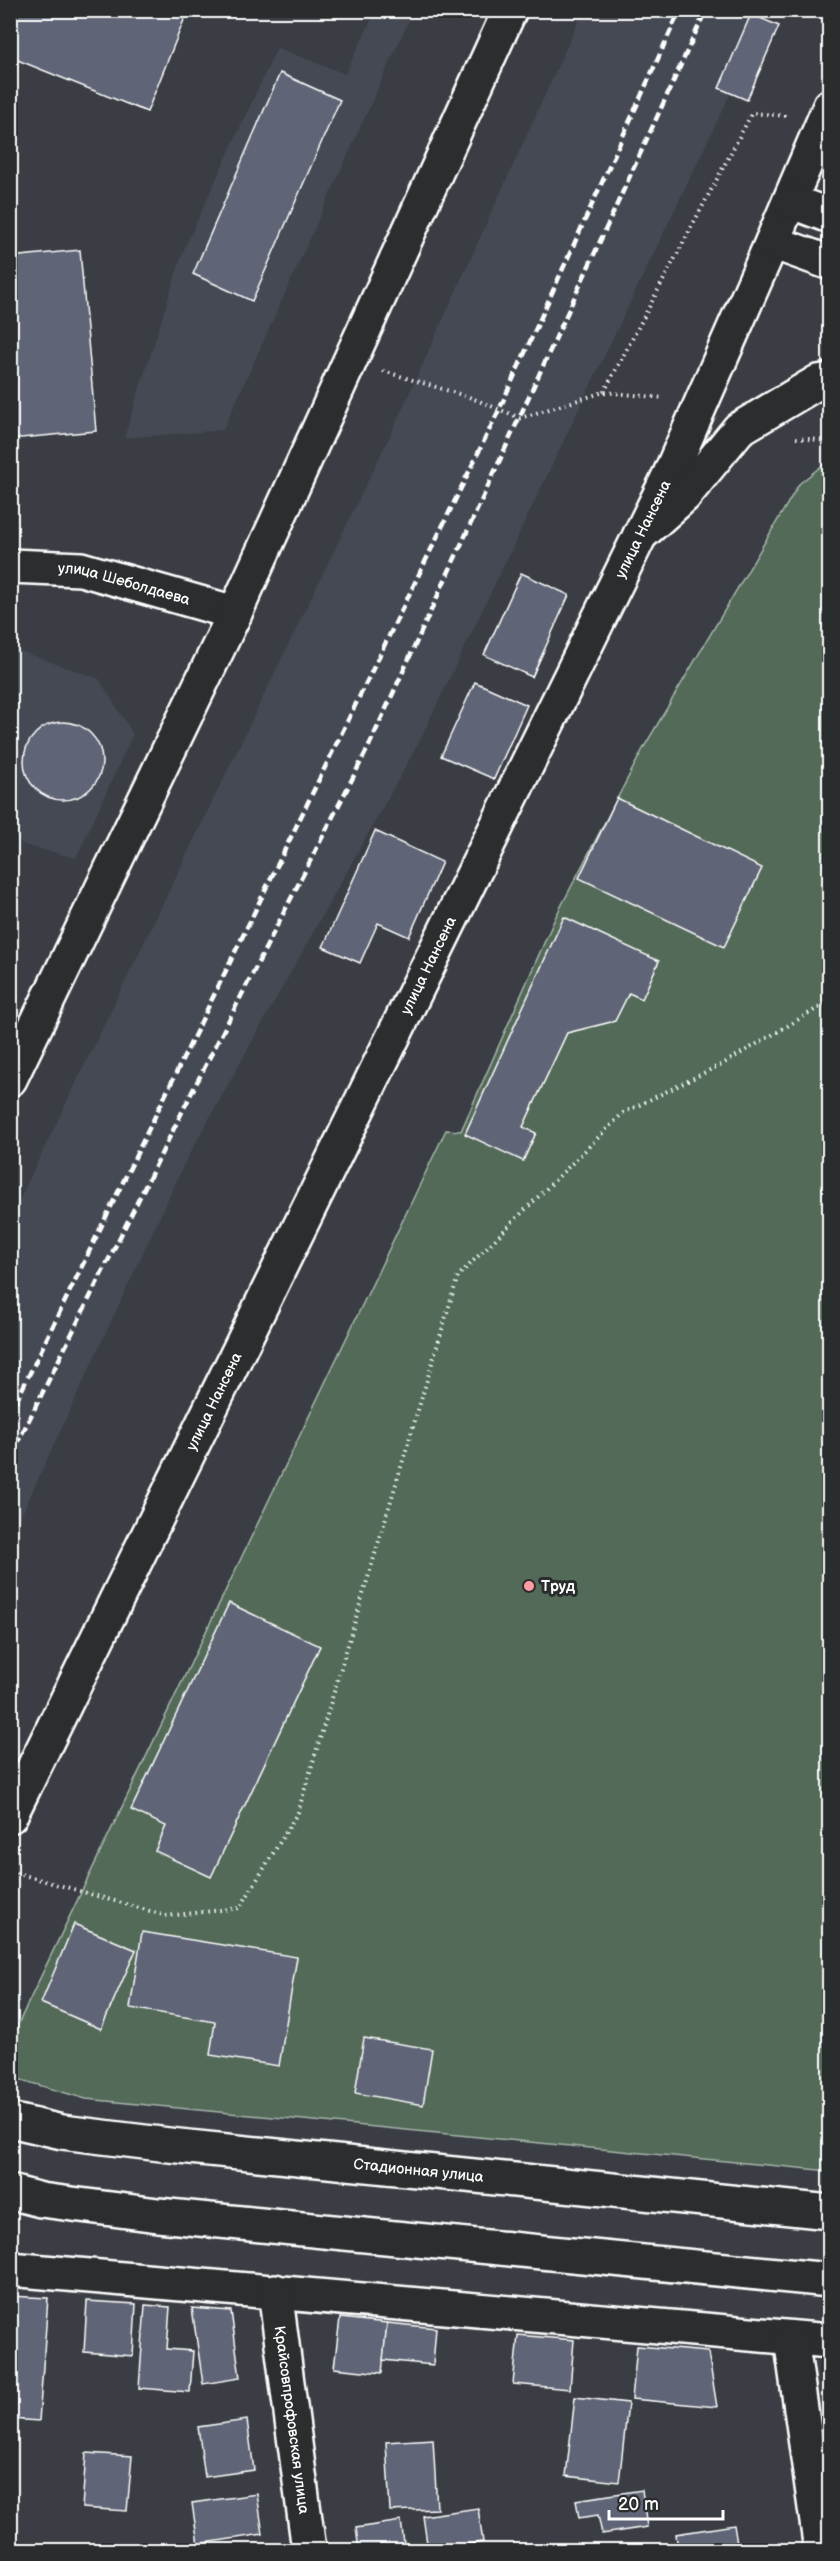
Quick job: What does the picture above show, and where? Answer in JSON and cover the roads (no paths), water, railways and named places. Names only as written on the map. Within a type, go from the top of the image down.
[{"type":"main road","points":[[10,1079],[235,613],[510,10]]},
{"type":"main road","name":"улица Нансена","points":[[10,1816],[640,535],[698,411],[827,113]]},
{"type":"main road","points":[[790,201],[830,216]]},
{"type":"main road","points":[[772,242],[830,263]]},
{"type":"main road","points":[[640,535],[684,496],[739,429],[818,382],[830,380]]},
{"type":"main road","name":"улица Шеболдаева","points":[[10,566],[81,569],[235,613]]},
{"type":"main road","name":"Стадионная улица","points":[[10,2120],[62,2132],[169,2145],[830,2212]]},
{"type":"main road","points":[[10,2192],[41,2200],[158,2215],[830,2280]]},
{"type":"main road","points":[[10,2269],[830,2341]]},
{"type":"main road","name":"Крайсовпрофовская улица","points":[[275,2291],[309,2550]]},
{"type":"main road","points":[[791,2338],[821,2550]]},
{"type":"railway","points":[[10,1414],[499,410],[680,10]]},
{"type":"railway","points":[[10,1458],[194,1088],[368,748],[706,10]]},
{"type":"place","name":"Труд","points":[[529,1586]]}]
